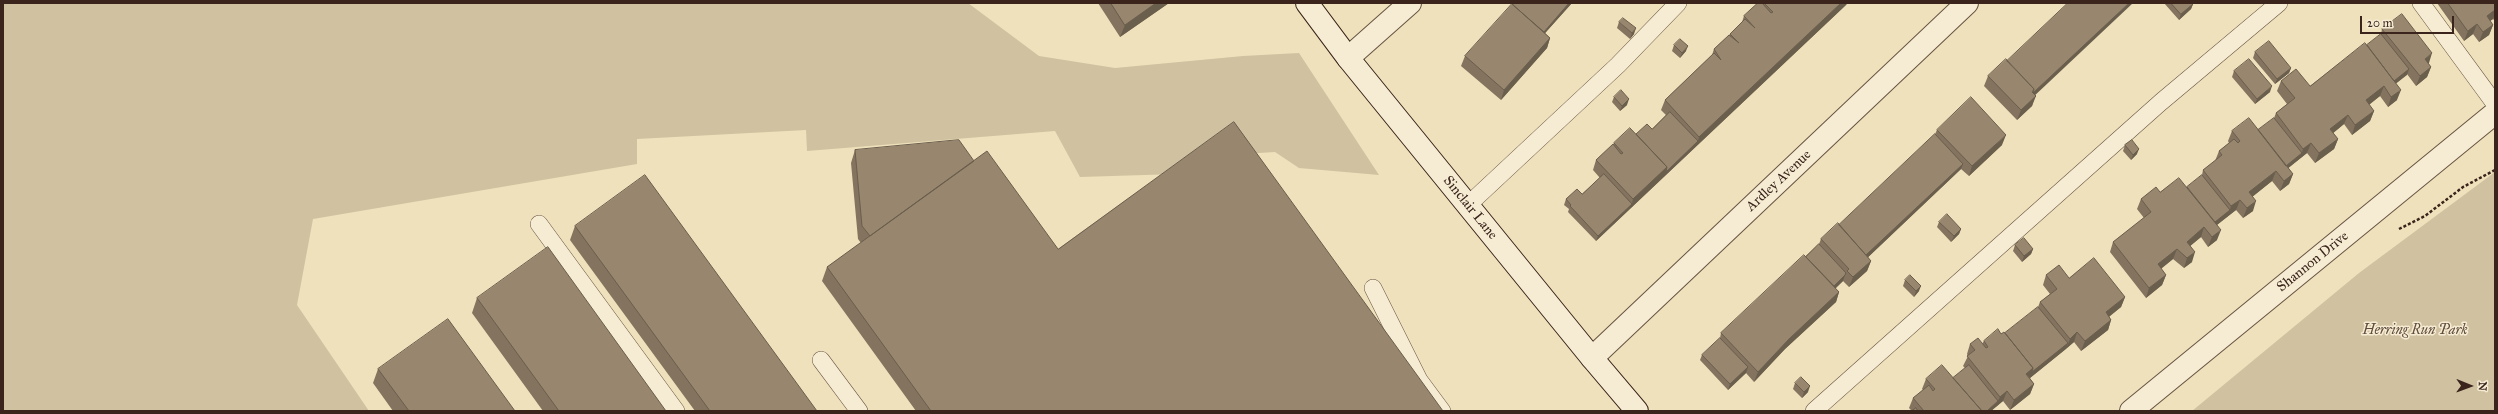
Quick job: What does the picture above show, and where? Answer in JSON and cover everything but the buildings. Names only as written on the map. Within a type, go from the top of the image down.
[{"type":"street","name":"Sinclair Lane","points":[[1307,3],[1348,58],[1592,358],[1637,411]]},
{"type":"street","points":[[1348,58],[1410,3]]},
{"type":"street","name":"Ardley Avenue","points":[[1592,358],[1967,3]]},
{"type":"street","name":"Shannon Drive","points":[[2131,411],[2495,113]]},
{"type":"lane","points":[[1468,205],[1618,65],[1678,3]]},
{"type":"lane","points":[[1814,411],[2161,102],[2279,3]]},
{"type":"lane","points":[[2421,3],[2495,104]]},
{"type":"lane","points":[[539,224],[676,411]]},
{"type":"lane","points":[[1373,288],[1419,380],[1442,411]]},
{"type":"lane","points":[[821,360],[859,411]]},
{"type":"green space","points":[[3,3],[968,3],[1039,56],[1115,68],[1243,56],[1299,53],[1379,175],[1299,168],[1275,152],[1242,154],[1177,174],[1080,177],[1055,131],[807,151],[806,130],[637,139],[637,164],[313,219],[297,305],[369,411],[3,411]]},
{"type":"green space","name":"Herring Run Park","points":[[2495,172],[2495,411],[2192,411],[2359,273]]}]
